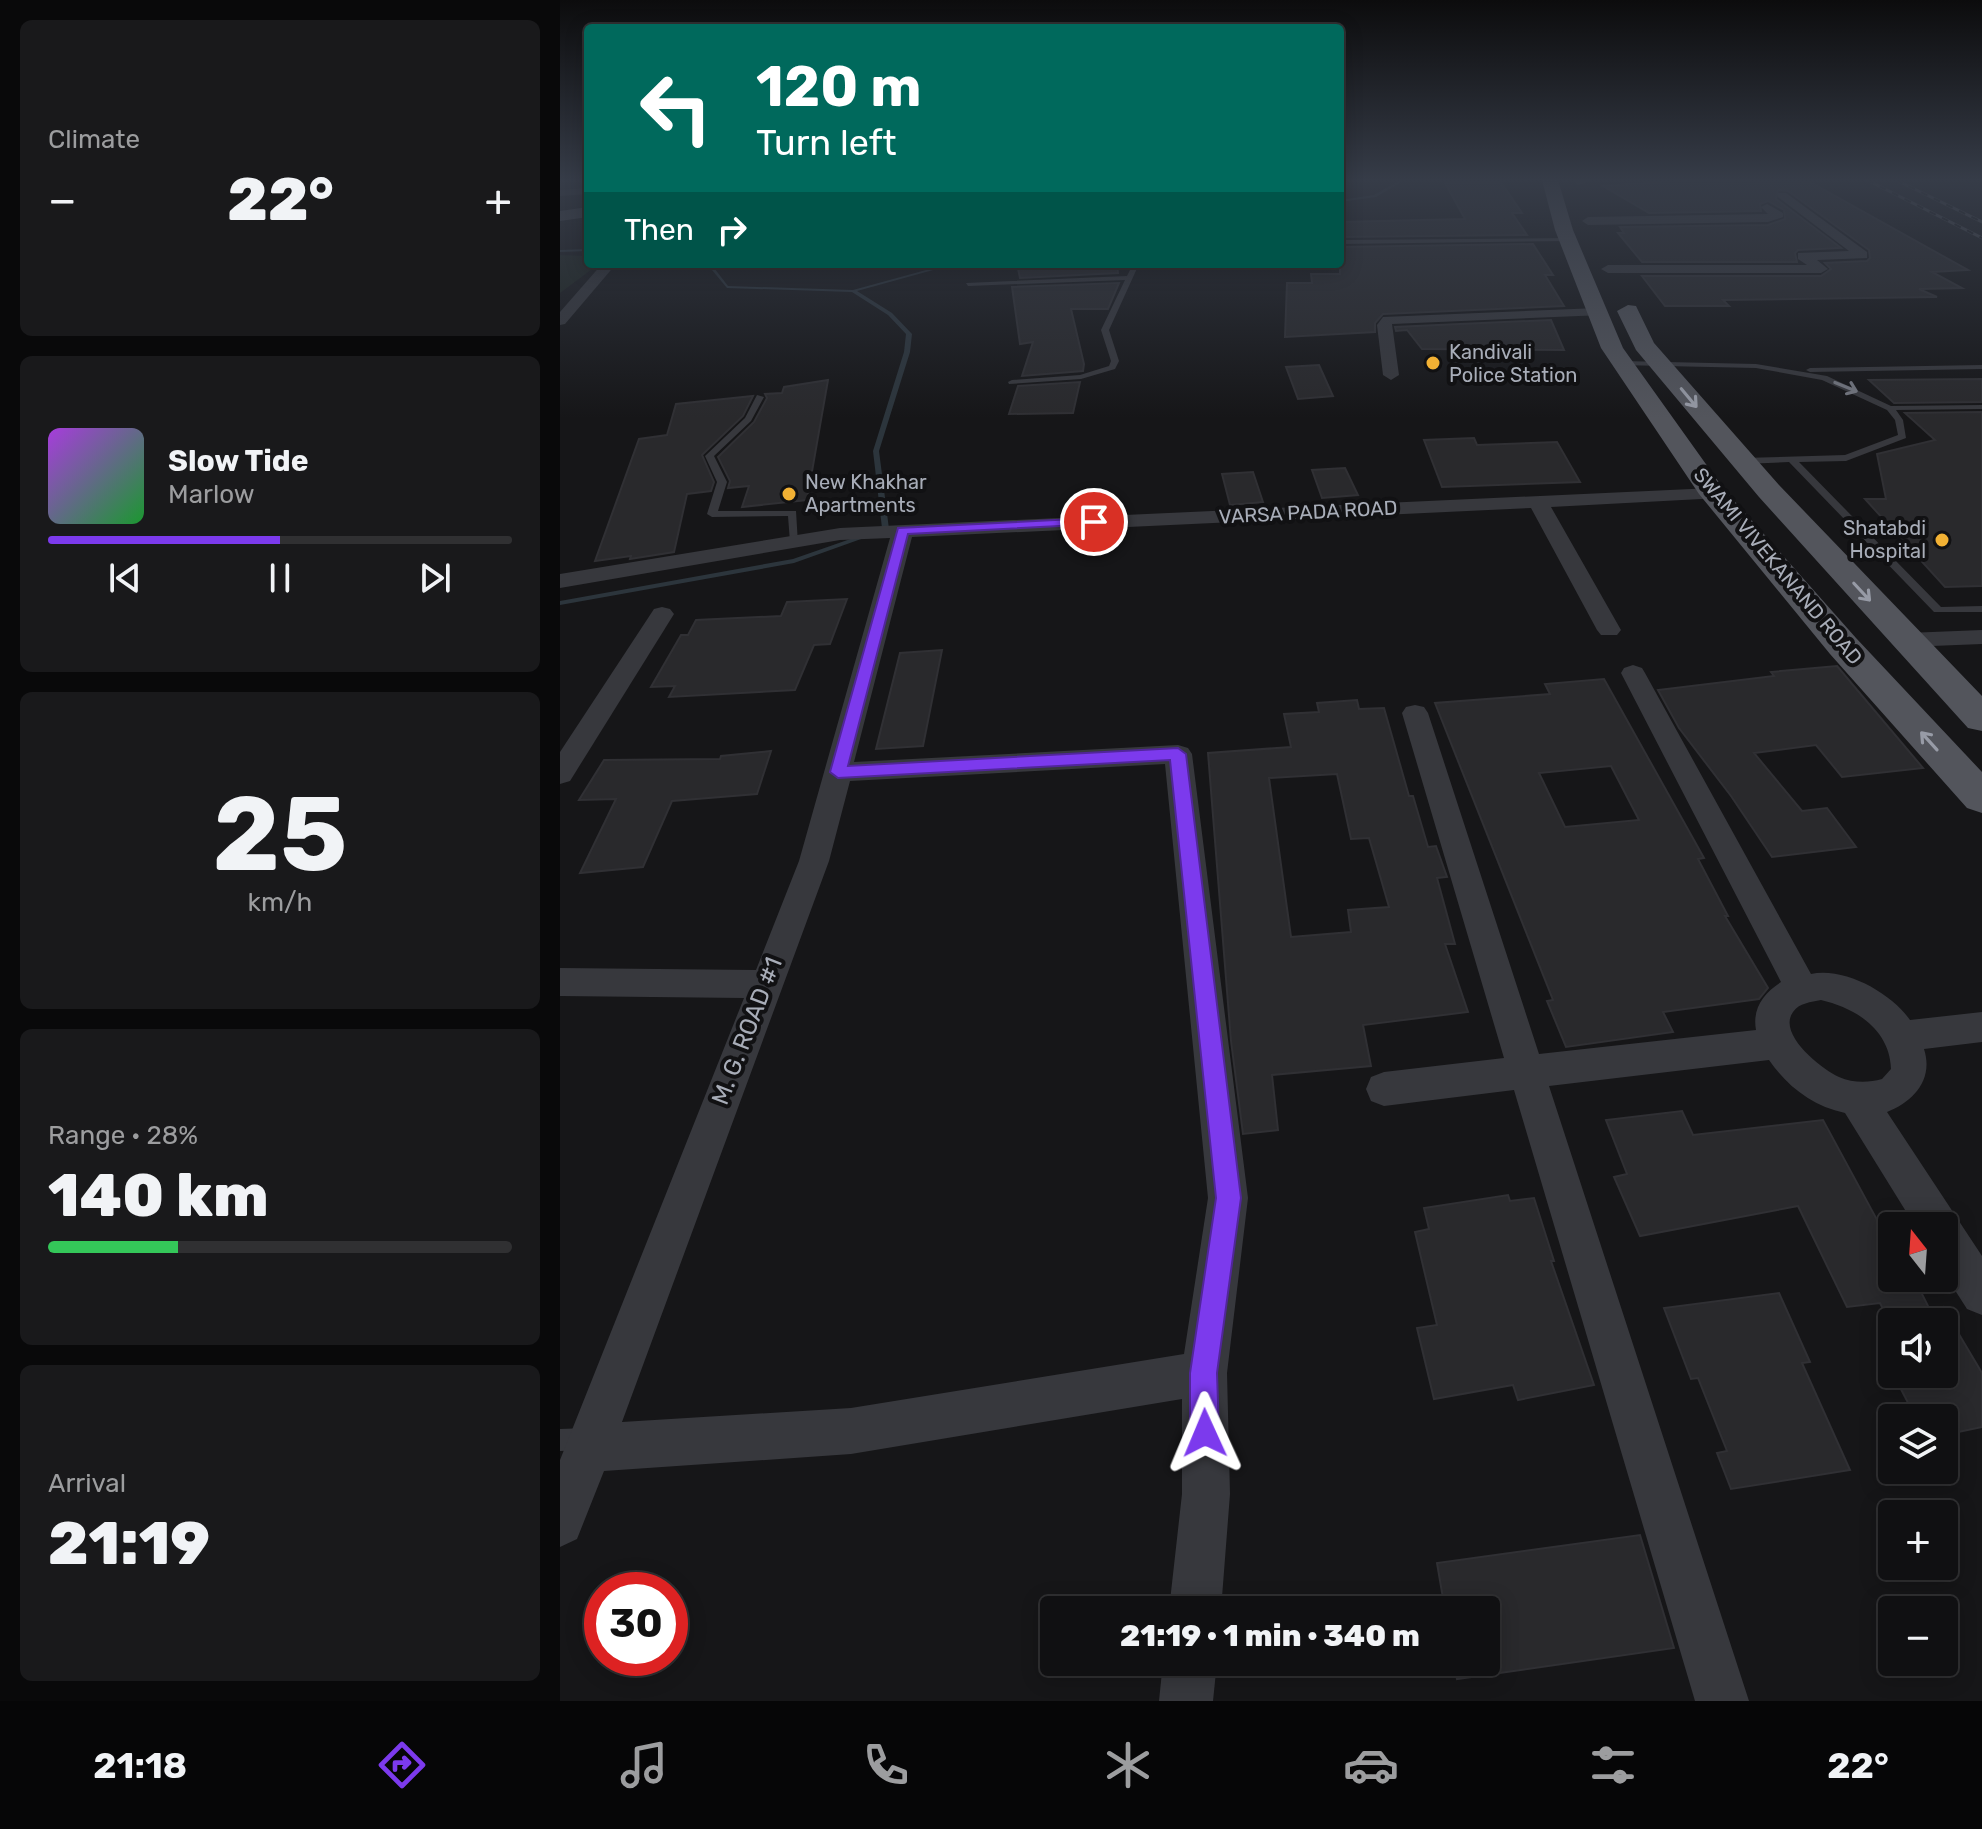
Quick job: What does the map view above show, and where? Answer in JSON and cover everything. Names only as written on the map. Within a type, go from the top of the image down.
[{"type":"main road","name":"SWAMI VIVEKANAND ROAD","points":[[1585,259],[1598,312],[1612,348],[1713,494],[1843,646],[1982,798]]},
{"type":"main road","name":"SWAMI VIVEKANAND ROAD","points":[[1601,259],[1644,345],[1743,461],[1982,719]]},
{"type":"street","points":[[1608,269],[1821,269],[1808,259]]},
{"type":"street","points":[[560,321],[606,268]]},
{"type":"street","points":[[1391,375],[1384,325],[1388,320],[1598,312]]},
{"type":"street","name":"VARSA PADA ROAD","points":[[560,581],[840,534],[1713,494]]},
{"type":"street","points":[[1538,502],[1609,630]]},
{"type":"street","name":"M. G. ROAD #1","points":[[560,1522],[580,1442],[814,861],[903,530]]},
{"type":"street","points":[[560,774],[662,614]]},
{"type":"street","points":[[1907,640],[1982,637]]},
{"type":"street","points":[[1633,673],[1801,987]]},
{"type":"street","points":[[1415,713],[1722,1701]]},
{"type":"street","points":[[838,772],[1178,754],[1228,1198],[1204,1373],[1206,1494],[1196,1596]]},
{"type":"street","points":[[560,982],[765,984]]},
{"type":"street","points":[[1801,987],[1832,988],[1863,999],[1882,1013],[1902,1036],[1911,1064],[1907,1079],[1896,1091],[1880,1098],[1857,1099],[1832,1093],[1808,1080],[1789,1062],[1776,1043],[1771,1024],[1774,1007],[1784,995],[1801,987]]},
{"type":"street","points":[[1902,1036],[1982,1027]]},
{"type":"street","points":[[1384,1089],[1776,1043]]},
{"type":"street","points":[[1857,1099],[1929,1212]]},
{"type":"street","points":[[1958,1257],[1982,1294]]},
{"type":"street","points":[[580,1442],[851,1431],[1204,1373]]},
{"type":"street","points":[[1186,1701],[1189,1676]]},
{"type":"lane","points":[[1012,382],[1081,377],[1112,367],[1115,361],[1105,330],[1134,268]]},
{"type":"lane","points":[[968,284],[1128,278]]},
{"type":"lane","points":[[1598,312],[1629,312]]},
{"type":"lane","points":[[1622,363],[1659,362],[1789,370],[1982,367]]},
{"type":"lane","points":[[1743,461],[1846,458],[1903,436],[1899,420],[1890,408],[1851,388],[1789,370]]},
{"type":"lane","points":[[760,397],[748,419],[709,456],[722,482],[712,514],[793,513],[795,542]]},
{"type":"lane","points":[[1890,408],[1982,407]]},
{"type":"lane","points":[[1793,461],[1938,610],[1982,609]]},
{"type":"shaded area","points":[[560,259],[584,259],[584,268],[594,268],[560,293]]},
{"type":"building","points":[[1344,259],[1543,259],[1553,275],[1545,275],[1564,306],[1383,314],[1375,323],[1375,332],[1285,337],[1287,283],[1312,283],[1311,274],[1340,274]]},
{"type":"building","points":[[1640,259],[1796,259],[1797,262],[1642,262]]},
{"type":"building","points":[[1949,259],[1968,270],[1932,272],[1962,288],[1919,289],[1937,297],[1723,300],[1729,306],[1665,306],[1642,276],[1821,276],[1831,269],[1825,263]]},
{"type":"building","points":[[1018,268],[1117,268],[1118,273],[1020,278]]},
{"type":"building","points":[[1119,283],[1108,309],[1071,309],[1083,371],[1022,376],[1033,342],[1020,344],[1012,287]]},
{"type":"building","points":[[1551,320],[1564,350],[1422,349],[1407,330],[1396,331],[1395,327]]},
{"type":"building","points":[[1319,365],[1333,396],[1298,399],[1286,367]]},
{"type":"building","points":[[1982,379],[1982,402],[1894,403],[1869,380]]},
{"type":"building","points":[[828,380],[807,500],[742,507],[749,486],[728,488],[730,481],[718,457],[754,422],[767,398],[765,394],[782,393],[784,387]]},
{"type":"building","points":[[1080,382],[1073,413],[1009,414],[1018,386]]},
{"type":"building","points":[[753,396],[743,416],[702,455],[714,482],[711,491],[687,494],[674,552],[595,561],[639,439],[667,435],[676,404]]},
{"type":"building","name":"Shatabdi Hospital","points":[[1982,412],[1982,586],[1945,587],[1865,499],[1886,499],[1877,454],[1935,440],[1905,413]]},
{"type":"building","points":[[1474,438],[1477,445],[1557,442],[1580,482],[1442,487],[1424,440]]},
{"type":"building","points":[[1345,468],[1358,495],[1322,498],[1312,470]]},
{"type":"building","points":[[1253,472],[1263,502],[1230,505],[1222,474]]},
{"type":"building","points":[[847,599],[830,644],[814,645],[795,690],[669,697],[675,686],[651,687],[681,635],[688,635],[696,620],[781,616],[787,602]]},
{"type":"building","points":[[942,650],[923,746],[876,749],[900,653]]},
{"type":"building","points":[[1837,666],[1923,768],[1842,777],[1816,745],[1754,753],[1802,811],[1827,808],[1856,847],[1772,857],[1731,796],[1679,728],[1658,690],[1774,676],[1771,672]]},
{"type":"building","points":[[1604,679],[1704,858],[1698,859],[1728,916],[1725,916],[1768,988],[1759,999],[1663,1012],[1673,1032],[1566,1047],[1547,1001],[1553,1000],[1435,703],[1550,694],[1545,684]],"holes":[[[1611,766],[1639,820],[1565,827],[1539,773]]]},
{"type":"building","points":[[1357,700],[1359,709],[1384,708],[1409,796],[1413,796],[1428,847],[1436,846],[1447,877],[1437,878],[1455,944],[1445,944],[1468,1012],[1363,1025],[1371,1066],[1272,1075],[1278,1130],[1243,1134],[1231,1041],[1208,753],[1291,747],[1284,714],[1319,712],[1317,703]],"holes":[[[1337,774],[1351,839],[1369,838],[1389,907],[1348,910],[1351,932],[1291,937],[1269,778]]]},
{"type":"building","points":[[771,751],[757,794],[672,801],[643,867],[580,873],[616,799],[579,800],[604,760],[720,759],[721,756]]},
{"type":"building","points":[[1682,1111],[1693,1135],[1823,1120],[1878,1222],[1878,1292],[1921,1292],[1929,1308],[1882,1308],[1880,1303],[1847,1307],[1798,1206],[1640,1236],[1614,1177],[1627,1174],[1606,1120]]},
{"type":"building","points":[[1508,1195],[1510,1201],[1534,1198],[1554,1261],[1551,1261],[1594,1385],[1518,1400],[1513,1385],[1434,1399],[1417,1328],[1437,1325],[1415,1232],[1429,1229],[1424,1208]]},
{"type":"building","points":[[1779,1293],[1810,1362],[1802,1363],[1850,1470],[1731,1489],[1717,1453],[1727,1451],[1698,1378],[1691,1379],[1664,1308]]},
{"type":"building","points":[[1958,1333],[1982,1373],[1982,1427],[1958,1432],[1958,1404],[1909,1404],[1900,1388],[1958,1388]]},
{"type":"building","points":[[1640,1535],[1674,1648],[1500,1673],[1500,1596],[1443,1596],[1437,1563]]},
{"type":"waterway","points":[[712,268],[727,287],[853,291]]},
{"type":"waterway","points":[[853,291],[938,268]]},
{"type":"waterway","points":[[560,603],[794,561],[886,529],[876,451],[907,352],[909,334],[890,314],[853,291]]},
{"type":"place","name":"Kandivali Police Station","points":[[1433,363]]},
{"type":"place","name":"New Khakhar Apartments","points":[[789,494]]},
{"type":"place","name":"Shatabdi Hospital","points":[[1942,540]]},
{"type":"route","points":[[1094,522],[903,530],[838,772],[1178,754],[1228,1198],[1204,1373],[1205,1433]]}]
